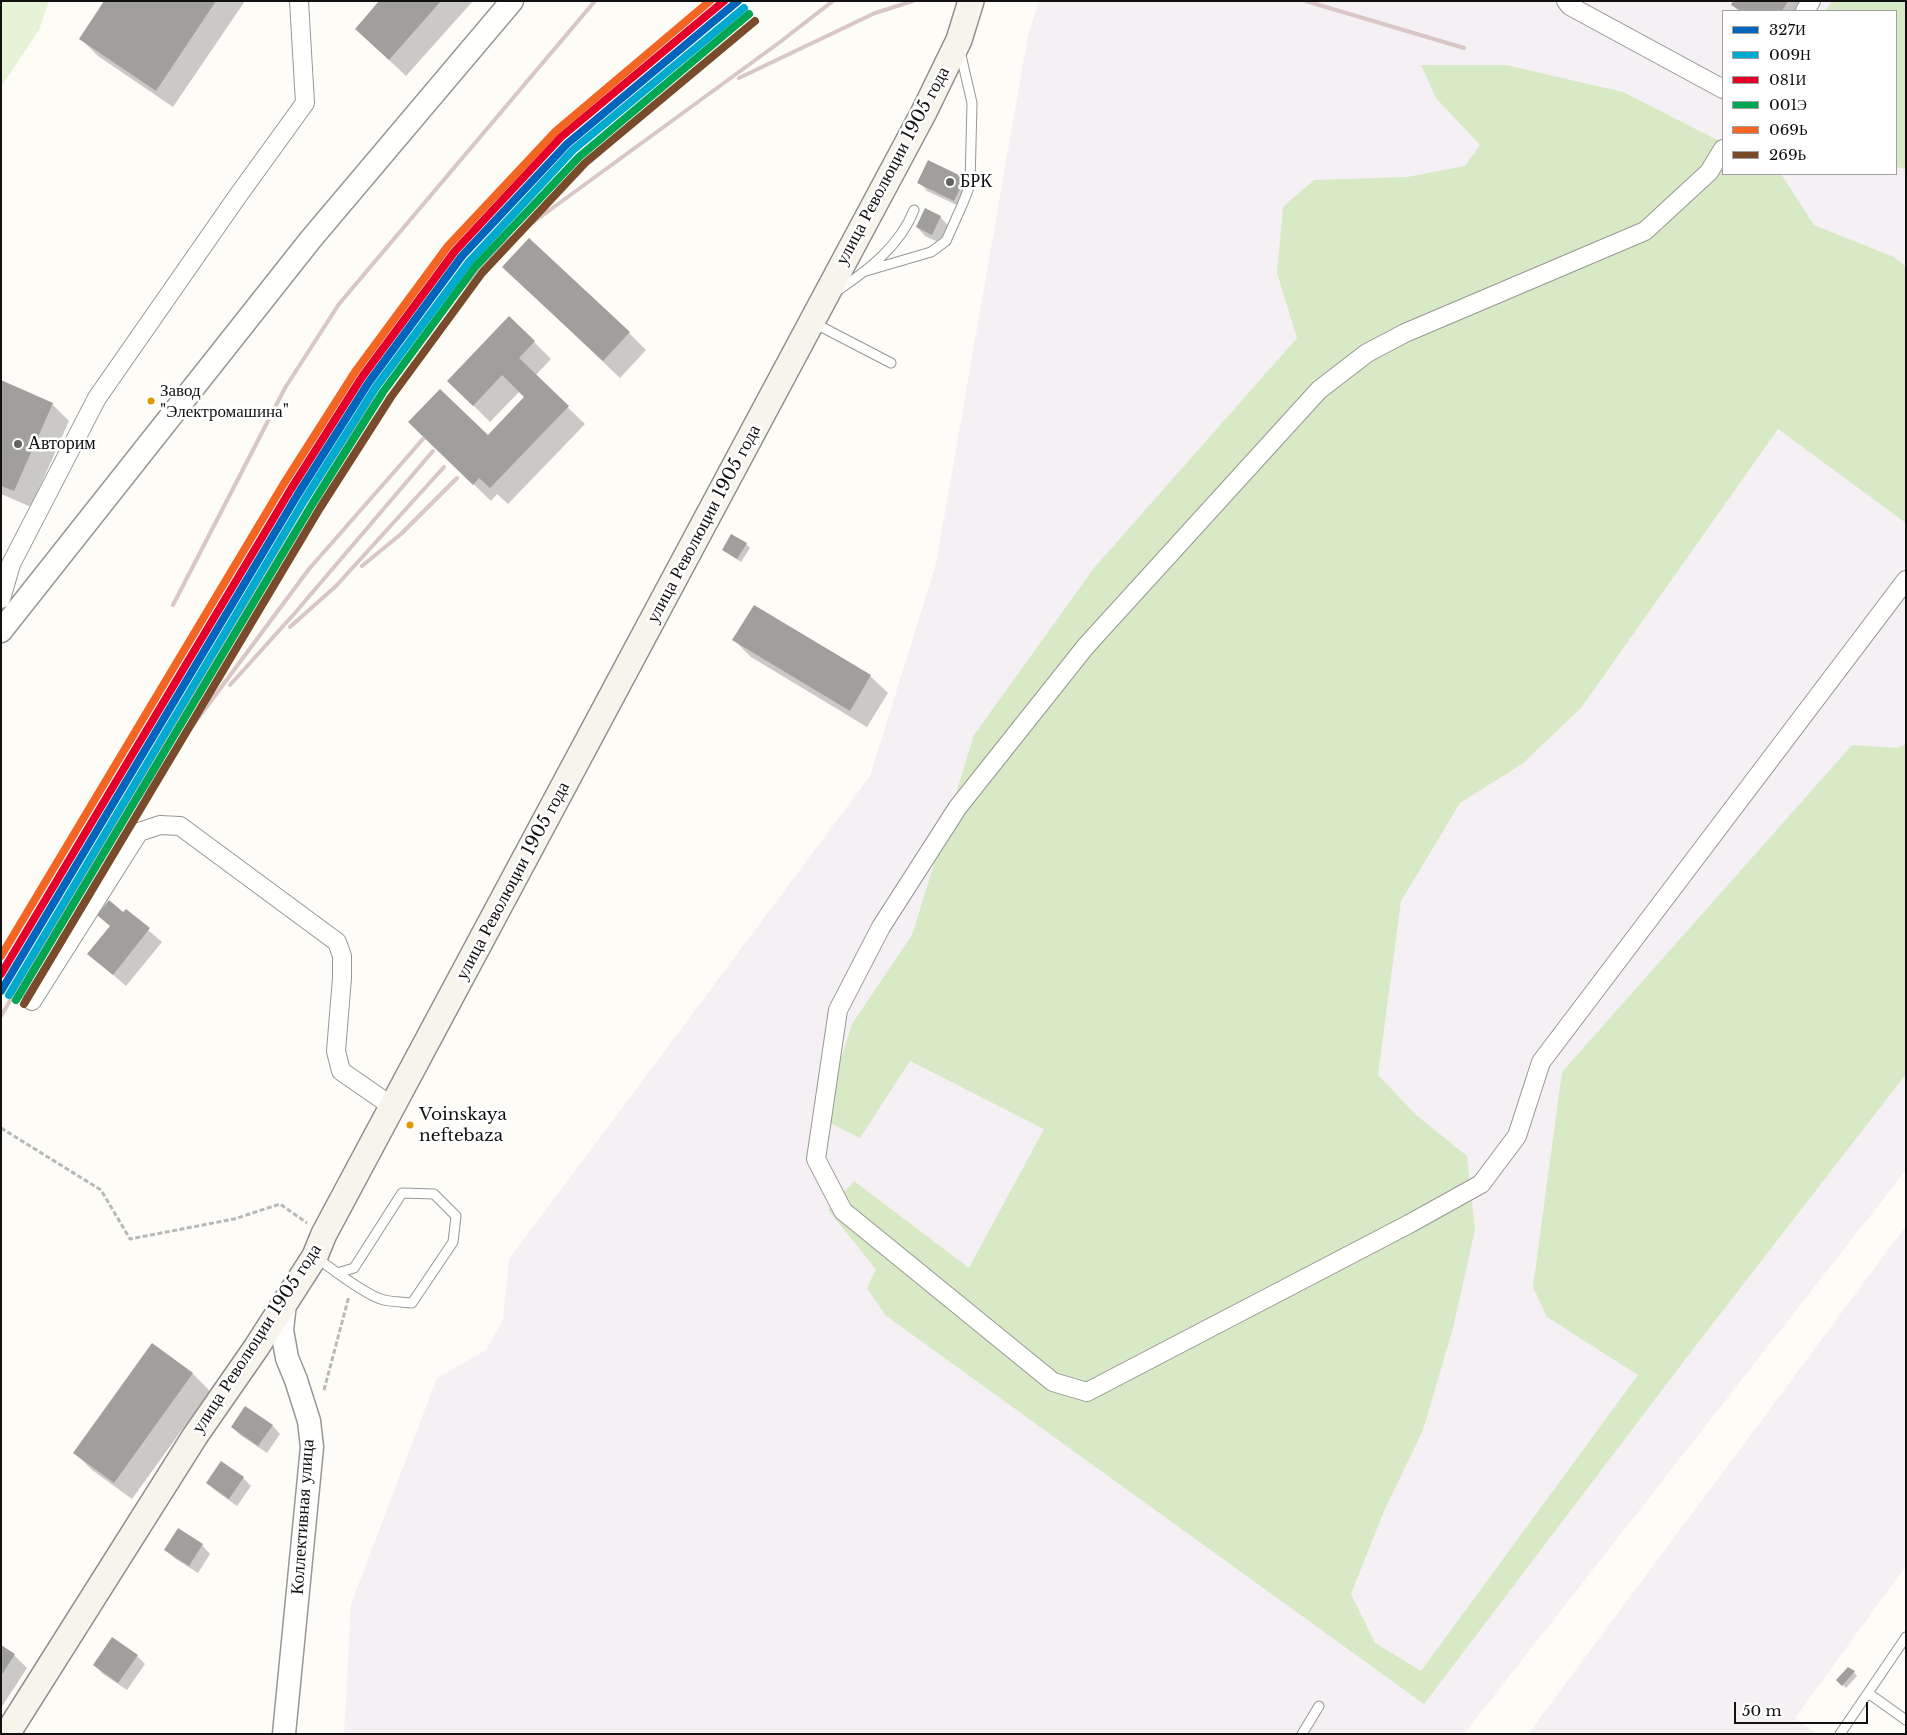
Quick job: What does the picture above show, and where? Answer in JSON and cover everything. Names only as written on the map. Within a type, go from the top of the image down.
[{"type":"main road","name":"улица Революции 1905 года","points":[[7,1734],[195,1436],[285,1303],[319,1245],[924,112],[959,40],[971,1]]},
{"type":"street","points":[[1,599],[11,564],[97,398],[306,103],[299,1]]},
{"type":"street","points":[[1,631],[311,239],[512,1]]},
{"type":"street","points":[[1566,1],[1570,6],[1722,88]]},
{"type":"street","points":[[1722,150],[1709,172],[1645,232],[1405,334],[1367,353],[1312,398],[1086,646],[958,807],[881,927],[838,1010],[816,1159],[843,1211],[1052,1382],[1087,1392],[1409,1224],[1481,1184],[1517,1136],[1541,1062],[1906,580]]},
{"type":"street","points":[[32,1001],[139,832],[160,824],[180,826],[337,942],[342,956],[336,1052],[340,1071],[393,1107]]},
{"type":"street","name":"Коллективная улица","points":[[284,1734],[312,1447],[309,1421],[286,1358],[282,1330],[285,1303]]},
{"type":"street","points":[[256,1348],[286,1358]]},
{"type":"lane","points":[[866,271],[931,252],[946,241],[970,185],[972,104],[959,40]]},
{"type":"lane","points":[[891,363],[817,311],[866,271],[898,239],[908,225],[914,210]]},
{"type":"lane","points":[[319,1245],[337,1273],[382,1300],[412,1302],[453,1242],[456,1216],[434,1194],[402,1193],[354,1268],[337,1273]]},
{"type":"lane","points":[[1840,1734],[1906,1637]]},
{"type":"lane","points":[[1868,1693],[1906,1720]]},
{"type":"lane","points":[[1302,1734],[1319,1706]]},
{"type":"path","points":[[1,1128],[101,1190],[130,1239],[234,1219],[280,1204],[319,1245]]},
{"type":"path","points":[[324,1390],[352,1282]]},
{"type":"shaded area","points":[[1039,1],[1906,1],[1906,1170],[1464,1734],[344,1734],[351,1604],[437,1378],[486,1350],[503,1320],[509,1259],[870,776],[936,564],[1028,35]]},
{"type":"shaded area","points":[[1906,1226],[1906,1566],[1795,1718],[1817,1734],[1528,1734]]},
{"type":"green space","points":[[1,1],[49,1],[39,30],[1,87]]},
{"type":"green space","points":[[1832,1],[1906,1],[1906,169],[1897,167],[1897,10],[1826,10]]},
{"type":"green space","points":[[1421,65],[1506,65],[1623,92],[1722,142],[1722,175],[1782,175],[1814,225],[1894,257],[1906,267],[1906,523],[1778,429],[1581,708],[1522,764],[1460,803],[1401,901],[1378,1075],[1416,1115],[1467,1156],[1475,1230],[1453,1328],[1423,1430],[1384,1511],[1351,1594],[1375,1643],[1421,1671],[1638,1375],[1547,1317],[1533,1287],[1562,1072],[1852,745],[1898,748],[1906,744],[1906,1074],[1690,1353],[1424,1704],[885,1315],[867,1288],[876,1269],[828,1210],[854,1181],[969,1268],[1044,1129],[910,1061],[860,1138],[822,1119],[852,1024],[912,935],[974,735],[1094,568],[1297,338],[1277,273],[1283,207],[1314,180],[1407,177],[1465,166],[1480,145],[1436,98]]},
{"type":"building","points":[[104,1],[216,1],[156,91],[79,39]]},
{"type":"building","points":[[379,1],[441,1],[389,60],[355,29]]},
{"type":"building","points":[[1733,1],[1788,1],[1783,10],[1739,10],[1731,5]]},
{"type":"building","points":[[928,160],[965,178],[954,201],[917,183]]},
{"type":"building","points":[[925,208],[941,216],[932,235],[916,227]]},
{"type":"building","points":[[529,238],[630,332],[603,361],[502,267]]},
{"type":"building","points":[[509,316],[535,341],[519,358],[569,406],[490,488],[479,478],[473,485],[408,422],[440,389],[488,435],[524,397],[502,375],[473,406],[447,381]]},
{"type":"building","name":"Авторим","points":[[1,380],[53,403],[14,491],[1,486]]},
{"type":"building","points":[[731,534],[747,543],[737,559],[722,550]]},
{"type":"building","points":[[754,605],[871,675],[850,711],[732,640]]},
{"type":"building","points":[[109,900],[123,912],[126,909],[150,928],[113,975],[87,954],[110,926],[97,915]]},
{"type":"building","points":[[152,1343],[193,1373],[114,1483],[73,1453]]},
{"type":"building","points":[[245,1406],[273,1425],[258,1446],[231,1427]]},
{"type":"building","points":[[221,1461],[244,1477],[229,1499],[206,1483]]},
{"type":"building","points":[[178,1528],[203,1544],[189,1566],[164,1550]]},
{"type":"building","points":[[112,1637],[138,1655],[118,1683],[93,1665]]},
{"type":"building","points":[[1,1645],[15,1654],[1,1676]]},
{"type":"building","points":[[1848,1667],[1855,1671],[1842,1686],[1836,1680]]},
{"type":"railway","points":[[173,605],[285,388],[339,304],[595,1]]},
{"type":"railway","points":[[1,1016],[180,715],[364,416],[443,308],[506,242],[780,42],[833,1]]},
{"type":"railway","points":[[739,78],[875,13],[913,1]]},
{"type":"railway","points":[[1306,1],[1464,48]]},
{"type":"railway","points":[[133,806],[309,569],[423,439]]},
{"type":"railway","points":[[230,685],[294,614],[433,451]]},
{"type":"railway","points":[[290,627],[336,586],[444,467]]},
{"type":"railway","points":[[362,566],[401,534],[457,478]]},
{"type":"transit line","name":"069Ь","points":[[1,956],[283,485],[355,372],[448,246],[556,131],[710,1]]},
{"type":"transit line","name":"081И","points":[[1,974],[291,489],[362,377],[455,251],[561,137],[724,1]]},
{"type":"transit line","name":"327И","points":[[1,991],[298,494],[369,382],[462,256],[567,144],[738,1]]},
{"type":"transit line","name":"009Н","points":[[9,995],[305,499],[376,387],[469,262],[573,150],[744,8]]},
{"type":"transit line","name":"001Э","points":[[16,1000],[313,503],[383,392],[475,267],[579,157],[749,14]]},
{"type":"transit line","name":"269Ь","points":[[24,1004],[320,508],[391,397],[482,273],[585,163],[755,21]]},
{"type":"place","name":"БРК","points":[[950,182]]},
{"type":"place","name":"Завод \"Электромашина\"","points":[[151,401]]},
{"type":"place","name":"Авторим","points":[[18,444]]},
{"type":"place","name":"Voinskaya neftebaza","points":[[410,1125]]}]
